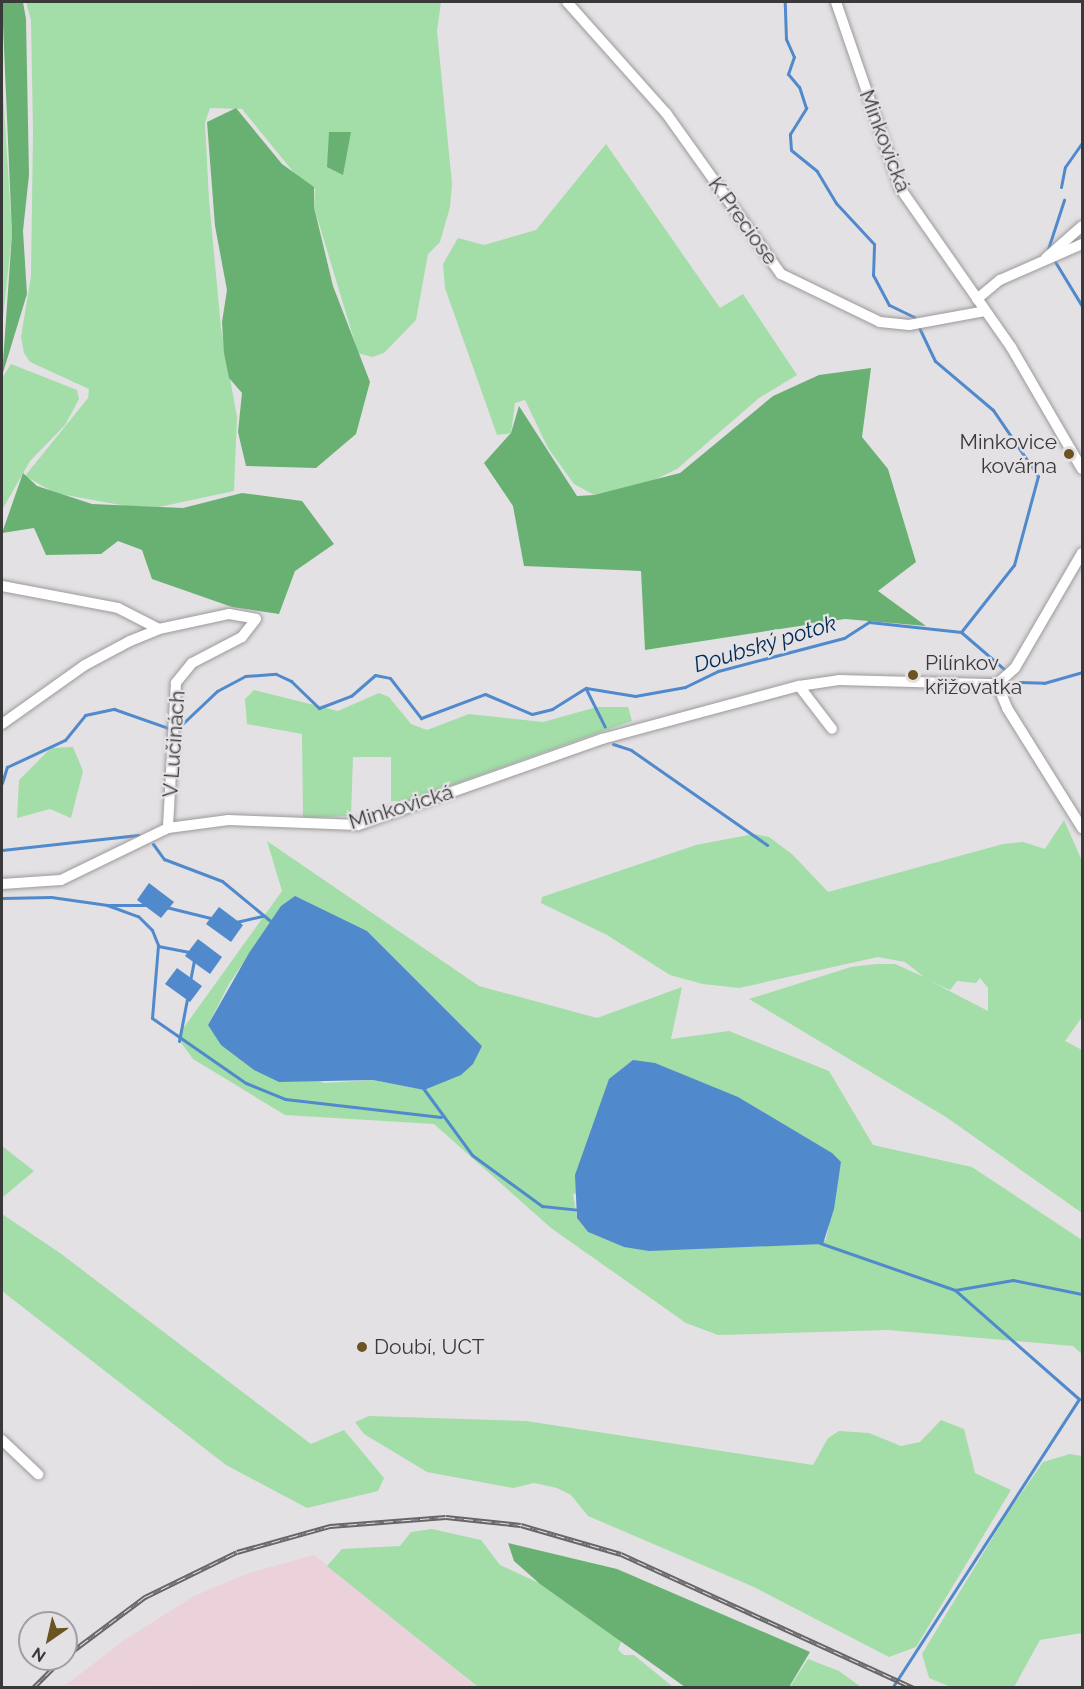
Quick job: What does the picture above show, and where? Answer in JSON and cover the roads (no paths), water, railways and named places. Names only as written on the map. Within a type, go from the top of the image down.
[{"type":"street","name":"K Preciose","points":[[567,2],[666,113],[782,274],[880,322],[909,325],[985,311]]},
{"type":"street","name":"Minkovická","points":[[836,2],[895,176],[985,311],[1083,469]]},
{"type":"street","points":[[1042,263],[1083,226]]},
{"type":"street","points":[[977,299],[1000,280],[1083,244]]},
{"type":"street","points":[[1083,553],[1015,668],[997,684],[1007,708],[1083,828]]},
{"type":"street","points":[[2,586],[118,608],[159,629]]},
{"type":"street","name":"V Lučinách","points":[[2,724],[85,665],[159,629],[229,614],[256,620],[242,637],[192,663],[176,683],[168,828]]},
{"type":"street","name":"Minkovická","points":[[2,884],[61,880],[168,828],[228,820],[358,825],[602,739],[799,686],[839,680],[997,684]]},
{"type":"street","points":[[799,686],[832,729]]},
{"type":"street","points":[[2,1440],[38,1474]]},
{"type":"water","points":[[149,883],[174,902],[161,918],[137,900]]},
{"type":"water","points":[[295,896],[367,931],[482,1046],[473,1064],[461,1075],[424,1090],[373,1080],[279,1082],[254,1070],[221,1045],[208,1025],[249,953],[281,906]]},
{"type":"water","points":[[219,907],[243,925],[231,942],[206,924]]},
{"type":"water","points":[[198,939],[222,957],[210,974],[185,956]]},
{"type":"water","points":[[177,968],[202,986],[190,1002],[165,984]]},
{"type":"water","points":[[633,1060],[655,1063],[738,1097],[832,1153],[841,1162],[834,1209],[823,1244],[649,1251],[624,1247],[588,1232],[577,1218],[575,1175],[609,1079]]},
{"type":"waterway","name":"Doubský potok","points":[[178,728],[217,691],[245,676],[276,674],[291,681],[319,708],[351,696],[375,675],[390,678],[421,718],[485,694],[532,714],[552,709],[586,688],[635,696],[685,687],[718,671],[844,638],[869,622],[961,632],[1014,565],[1038,476],[993,410],[935,361],[914,317],[889,305],[873,275],[874,244],[836,203],[817,171],[791,150],[790,134],[806,108],[799,87],[788,74],[794,57],[786,39],[785,2]]},
{"type":"waterway","points":[[1061,187],[1065,167],[1082,143]]},
{"type":"waterway","points":[[1048,249],[1064,200]]},
{"type":"waterway","points":[[1054,260],[1082,306]]},
{"type":"waterway","points":[[961,632],[1005,670]]},
{"type":"waterway","points":[[1019,682],[1044,683],[1082,672]]},
{"type":"waterway","points":[[586,689],[605,727]]},
{"type":"waterway","name":"Doubský potok","points":[[2,783],[7,767],[65,740],[85,715],[114,709],[168,728]]},
{"type":"waterway","points":[[613,744],[631,750],[767,845]]},
{"type":"waterway","points":[[2,850],[138,835]]},
{"type":"waterway","points":[[153,844],[164,859],[222,881],[273,923]]},
{"type":"waterway","points":[[2,898],[51,897],[107,905],[138,916],[152,930],[158,945],[152,1018],[246,1083],[285,1099],[441,1117]]},
{"type":"waterway","points":[[109,905],[147,905]]},
{"type":"waterway","points":[[166,907],[215,919]]},
{"type":"waterway","points":[[236,922],[263,916]]},
{"type":"waterway","points":[[158,946],[190,952]]},
{"type":"waterway","points":[[190,981],[194,960]]},
{"type":"waterway","points":[[179,1041],[187,999]]},
{"type":"waterway","points":[[423,1088],[472,1155],[542,1206],[579,1210]]},
{"type":"waterway","points":[[820,1243],[955,1290],[1013,1280],[1082,1294]]},
{"type":"waterway","points":[[892,1688],[1079,1399],[955,1290]]},
{"type":"railway","points":[[78,1647],[145,1597],[237,1552],[330,1526],[446,1517],[521,1525],[621,1554],[914,1688]]},
{"type":"railway","points":[[33,1688],[50,1671]]},
{"type":"place","name":"Minkovice kovárna","points":[[1069,454]]},
{"type":"place","name":"Pilínkov křižovatka","points":[[913,675]]},
{"type":"place","name":"Doubí, UCT","points":[[362,1347]]}]
